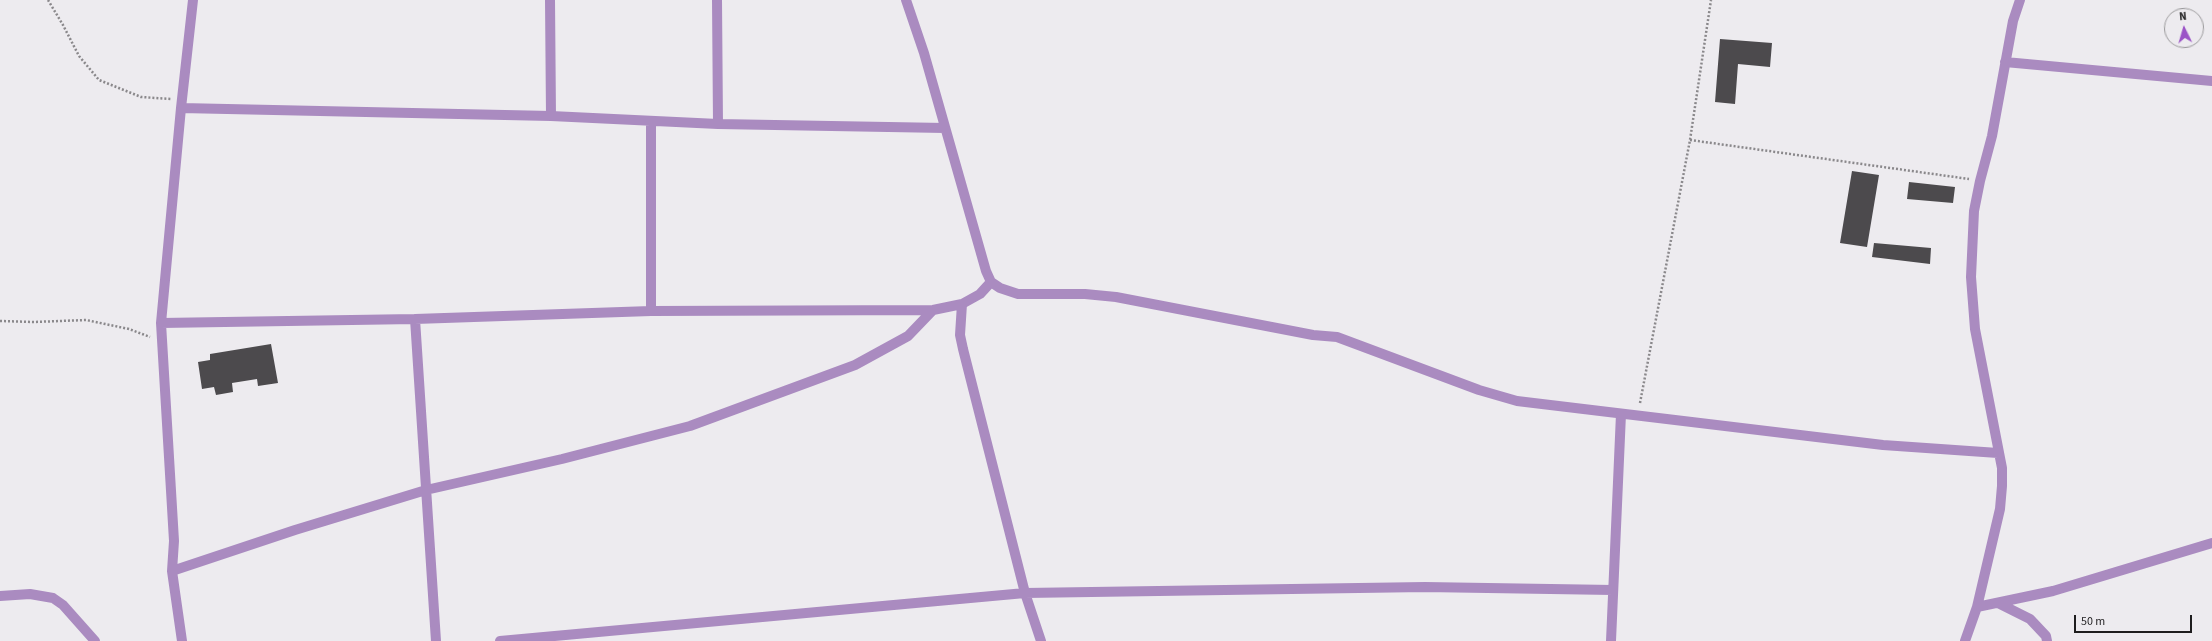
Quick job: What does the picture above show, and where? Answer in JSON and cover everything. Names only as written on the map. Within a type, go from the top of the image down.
[{"type":"street","points":[[182,641],[172,571],[174,541],[161,323],[181,103],[193,0]]},
{"type":"street","points":[[550,0],[551,116]]},
{"type":"street","points":[[717,0],[718,124]]},
{"type":"street","points":[[906,0],[946,128],[986,271],[991,282],[1000,288],[1018,294],[1085,294],[1116,297],[1313,335],[1337,337],[1479,390],[1517,402],[1882,445],[1998,453]]},
{"type":"street","points":[[1965,641],[1977,607],[2000,509],[2002,468],[1975,329],[1971,277],[1974,211],[1992,136],[2013,21],[2020,0]]},
{"type":"street","points":[[2005,62],[2212,81]]},
{"type":"street","points":[[181,103],[551,116],[718,124],[946,128]]},
{"type":"street","points":[[651,121],[652,310]]},
{"type":"street","points":[[161,323],[415,319],[652,310],[933,310],[962,304],[980,294],[991,282]]},
{"type":"street","points":[[962,304],[960,335],[963,349],[1025,593],[1041,641]]},
{"type":"street","points":[[172,571],[295,530],[426,490],[562,459],[690,426],[779,395],[855,365],[908,336],[933,310]]},
{"type":"street","points":[[415,319],[436,641]]},
{"type":"street","points":[[1611,641],[1621,414]]},
{"type":"street","points":[[1977,607],[2054,591],[2212,543]]},
{"type":"street","points":[[500,641],[549,639],[1025,593],[1425,587],[1613,590]]},
{"type":"street","points":[[0,596],[30,594],[53,598],[63,605],[95,641]]},
{"type":"street","points":[[1998,602],[2030,618],[2039,628],[2047,641]]},
{"type":"path","points":[[48,0],[79,56],[99,80],[141,97],[181,103]]},
{"type":"path","points":[[1638,416],[1690,140],[1711,0]]},
{"type":"path","points":[[1690,140],[1980,181]]},
{"type":"path","points":[[0,321],[34,322],[86,320],[144,334],[162,348]]},
{"type":"building","points":[[1720,39],[1772,43],[1770,67],[1738,64],[1735,104],[1715,102]]},
{"type":"building","points":[[1852,171],[1879,175],[1867,247],[1840,243]]},
{"type":"building","points":[[1909,182],[1955,187],[1953,203],[1907,199]]},
{"type":"building","points":[[1874,243],[1931,248],[1930,264],[1872,257]]},
{"type":"building","points":[[271,344],[278,383],[258,386],[257,379],[232,383],[233,392],[216,395],[214,387],[202,389],[198,362],[210,360],[210,354]]}]
